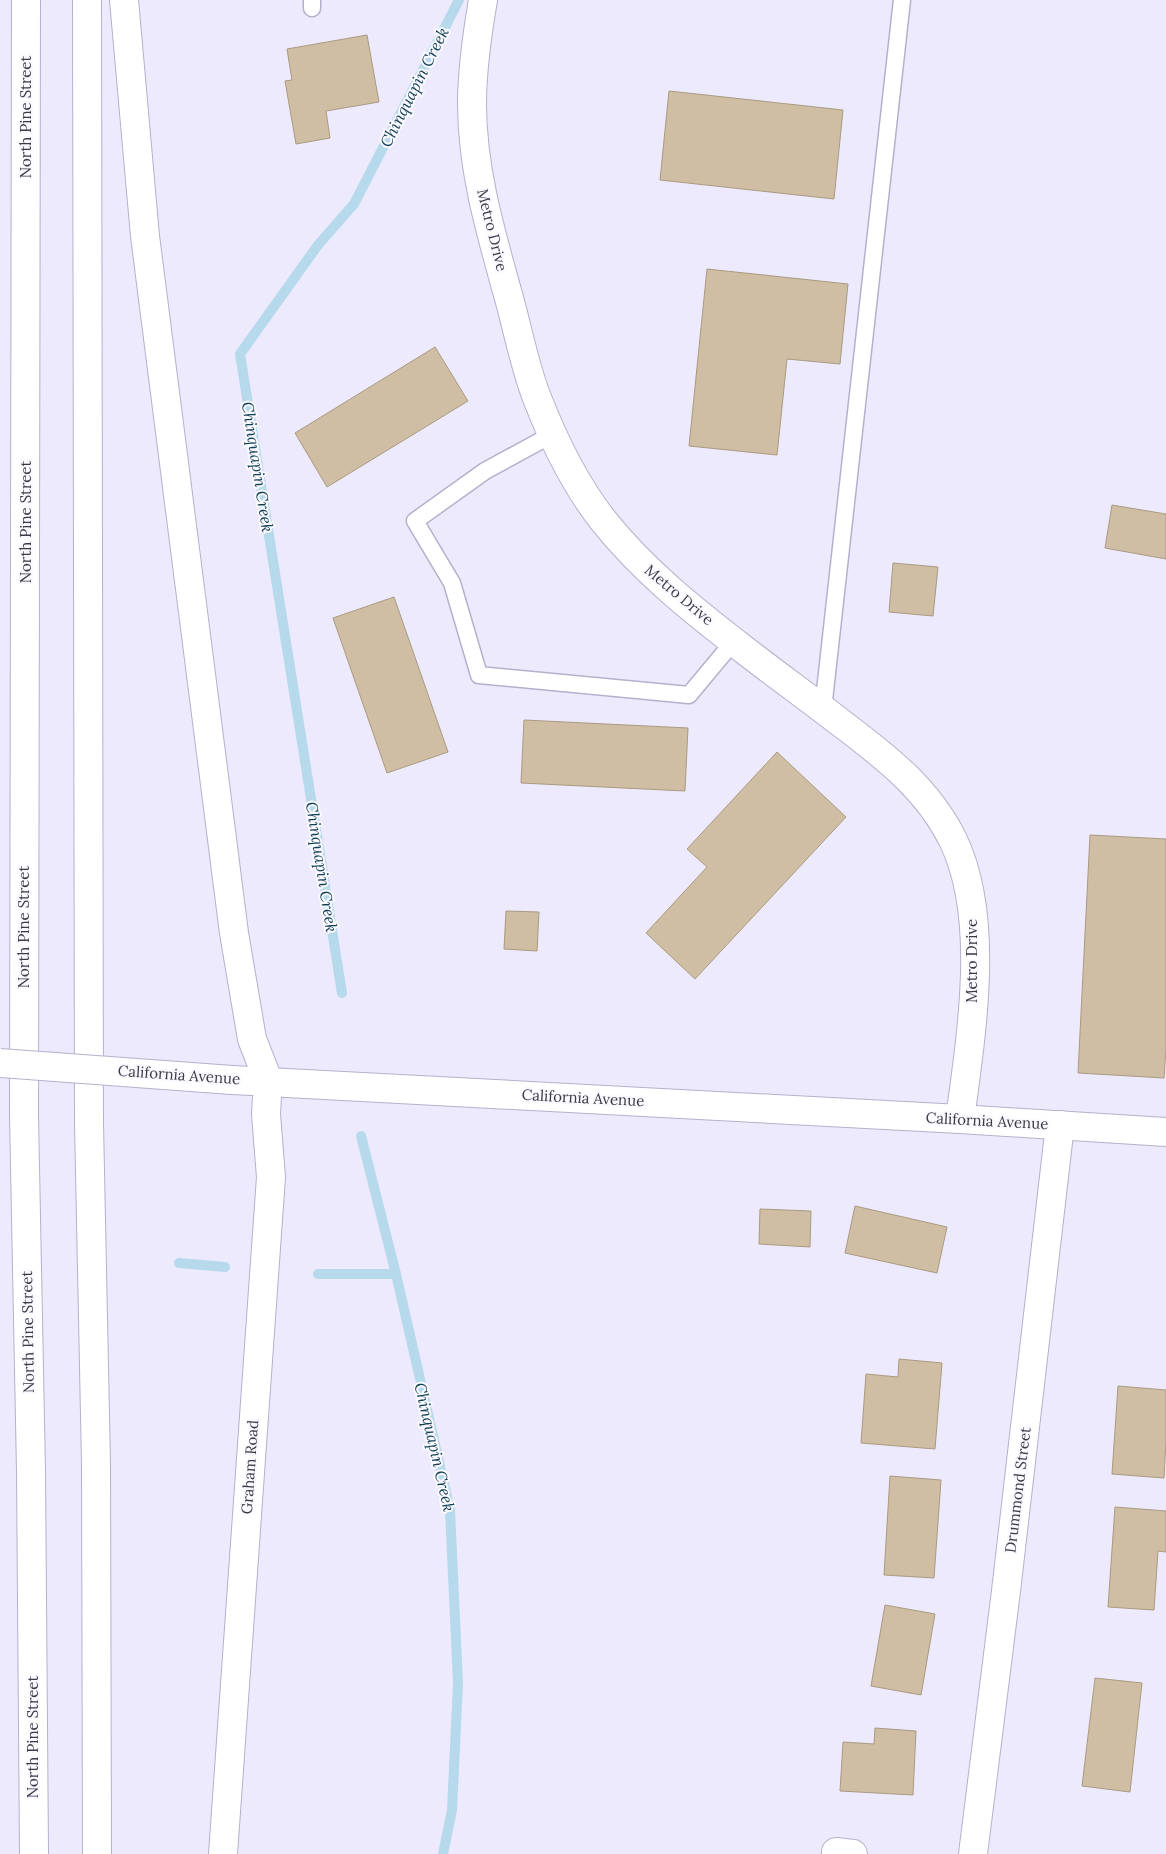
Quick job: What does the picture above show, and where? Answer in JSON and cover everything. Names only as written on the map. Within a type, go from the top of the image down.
[{"type":"main road","name":"North Pine Street","points":[[26,0],[24,1105],[31,1471],[34,1854]]},
{"type":"main road","points":[[87,0],[90,1123],[96,1464],[97,1854]]},
{"type":"main road","points":[[124,0],[145,236],[234,933],[252,1039],[268,1080]]},
{"type":"main road","name":"Metro Drive","points":[[484,0],[475,47],[472,105],[476,164],[488,222],[536,397],[564,459],[601,518],[646,570],[734,641],[889,760],[926,797],[954,841],[970,890],[976,943],[971,1031],[960,1119]]},
{"type":"main road","name":"California Avenue","points":[[0,1063],[232,1080],[268,1080],[1166,1132]]},
{"type":"main road","name":"Graham Road","points":[[223,1854],[271,1177],[266,1114],[268,1080]]},
{"type":"main road","name":"Drummond Street","points":[[973,1854],[1006,1591],[1060,1125]]},
{"type":"lane","points":[[823,709],[902,0]]},
{"type":"lane","points":[[553,434],[485,471],[415,521],[452,583],[479,675],[689,695],[734,641]]},
{"type":"building","points":[[367,35],[379,102],[326,111],[330,138],[296,144],[285,81],[292,80],[287,49]]},
{"type":"building","points":[[669,91],[843,110],[834,199],[660,180]]},
{"type":"building","points":[[707,269],[848,284],[840,364],[787,359],[777,455],[689,446]]},
{"type":"building","points":[[435,347],[468,401],[327,487],[295,433]]},
{"type":"building","points":[[1112,505],[1166,514],[1166,559],[1105,548]]},
{"type":"building","points":[[893,563],[938,567],[933,616],[889,612]]},
{"type":"building","points":[[394,597],[448,752],[387,773],[333,618]]},
{"type":"building","points":[[524,720],[688,728],[685,791],[521,783]]},
{"type":"building","points":[[777,752],[846,817],[695,979],[646,933],[707,867],[687,849]]},
{"type":"building","points":[[1090,835],[1166,839],[1166,1048],[1164,1078],[1078,1073]]},
{"type":"building","points":[[506,911],[539,912],[537,951],[504,949]]},
{"type":"building","points":[[855,1206],[947,1227],[937,1273],[845,1253]]},
{"type":"building","points":[[760,1209],[811,1211],[810,1247],[759,1244]]},
{"type":"building","points":[[899,1359],[942,1363],[935,1449],[861,1443],[866,1374],[898,1377]]},
{"type":"building","points":[[1118,1386],[1166,1390],[1164,1478],[1112,1474]]},
{"type":"building","points":[[890,1476],[941,1480],[934,1578],[884,1575]]},
{"type":"building","points":[[1115,1507],[1166,1511],[1166,1552],[1158,1551],[1154,1610],[1108,1607]]},
{"type":"building","points":[[885,1605],[935,1614],[921,1695],[871,1686]]},
{"type":"building","points":[[1095,1678],[1142,1683],[1130,1792],[1082,1786]]},
{"type":"building","points":[[875,1728],[916,1731],[913,1795],[840,1791],[843,1742],[874,1744]]},
{"type":"waterway","name":"Chinquapin Creek","points":[[342,993],[240,354],[318,245],[354,204],[459,0]]},
{"type":"waterway","name":"Chinquapin Creek","points":[[361,1136],[396,1274],[450,1510],[458,1683],[452,1810],[443,1854]]},
{"type":"waterway","points":[[179,1263],[225,1267]]},
{"type":"waterway","points":[[318,1274],[396,1274]]}]
